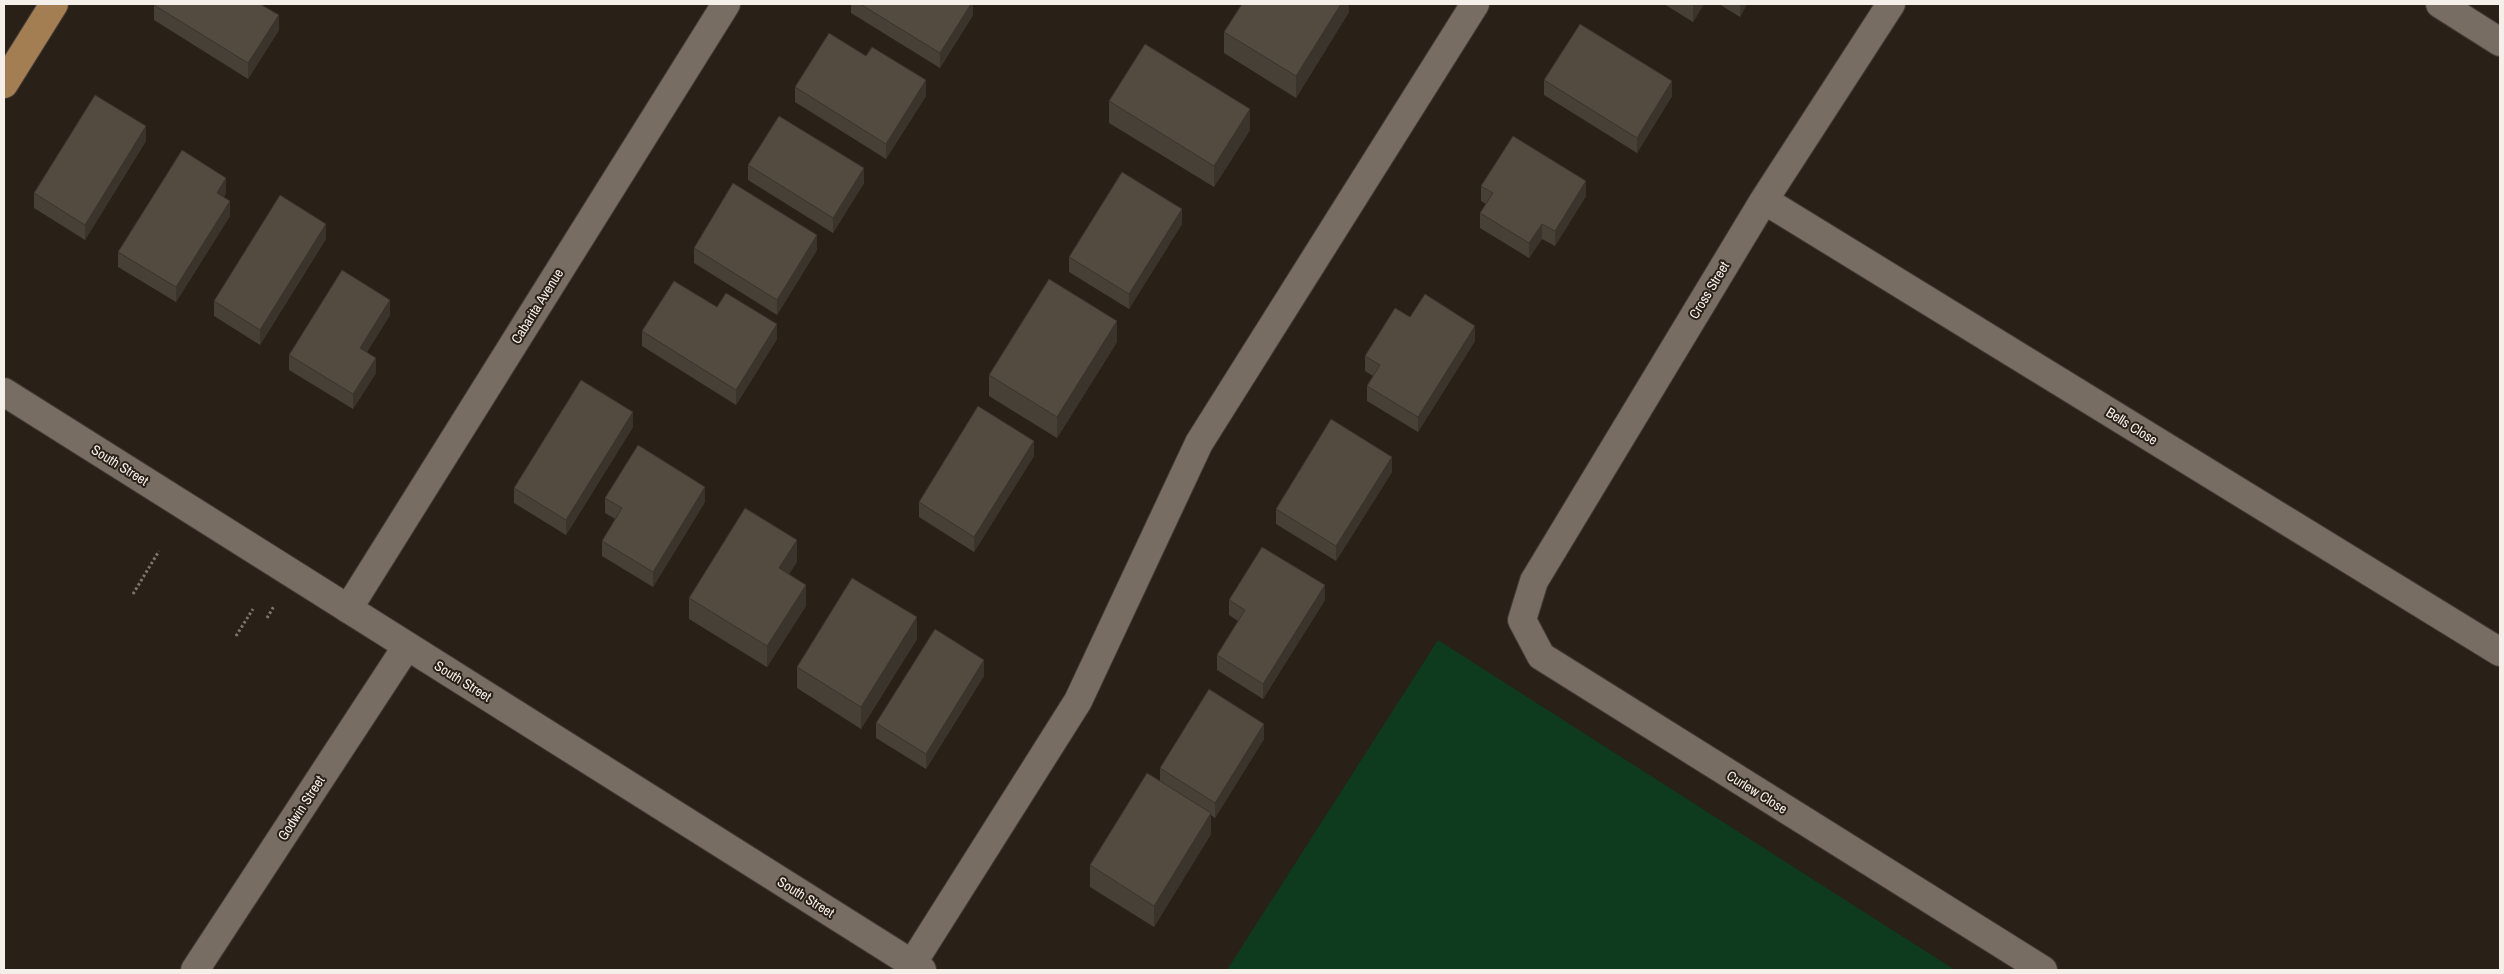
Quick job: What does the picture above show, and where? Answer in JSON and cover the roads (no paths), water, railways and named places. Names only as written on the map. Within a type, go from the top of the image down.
[{"type":"main road","points":[[4,84],[54,4]]},
{"type":"street","name":"Cabarita Avenue","points":[[348,608],[726,4]]},
{"type":"street","points":[[917,967],[1078,701],[1199,443],[1475,4]]},
{"type":"street","name":"Cross Street","points":[[1534,581],[1764,200],[1891,4]]},
{"type":"street","points":[[2440,4],[2500,42]]},
{"type":"street","name":"Bells Close","points":[[1764,200],[2500,652]]},
{"type":"street","name":"South Street","points":[[4,392],[917,967]]},
{"type":"street","name":"Curlew Close","points":[[1534,581],[1522,620],[1541,656],[2043,970]]},
{"type":"street","name":"Godwin Street","points":[[195,970],[407,646]]}]
